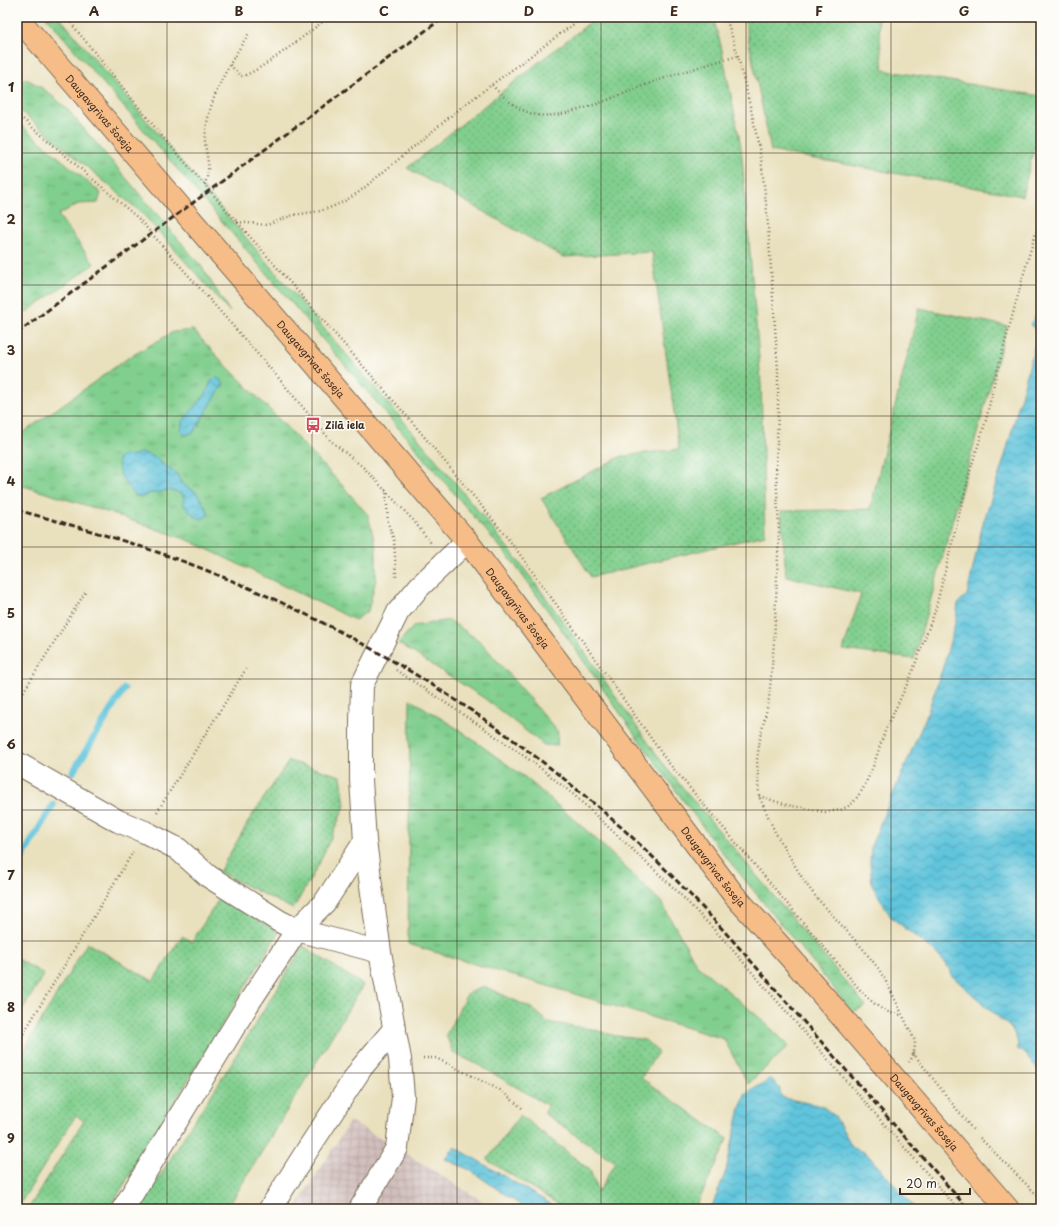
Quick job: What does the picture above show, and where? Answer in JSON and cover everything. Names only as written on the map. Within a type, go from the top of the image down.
[{"type":"main road","name":"Daugavgrīvas šoseja","points":[[19,22],[150,170],[467,540],[734,895],[789,956],[1008,1209]]},
{"type":"street","points":[[366,1207],[397,1148],[404,1097],[395,1028],[380,952],[365,841],[361,780],[362,686],[398,612],[419,587],[467,540]]},
{"type":"street","points":[[17,763],[118,821],[178,848],[208,876],[279,921],[297,930],[380,952]]},
{"type":"street","points":[[123,1209],[248,1004],[297,930],[325,902],[365,841]]},
{"type":"street","points":[[270,1209],[362,1067],[395,1028]]},
{"type":"path","points":[[230,65],[241,76],[251,73],[277,56],[329,17]]},
{"type":"path","points":[[237,222],[267,225],[293,215],[320,211],[345,201],[463,106],[583,17]]},
{"type":"path","points":[[726,17],[754,118],[761,158],[767,212],[778,370],[776,470],[779,533],[769,700],[756,760],[759,796],[775,832],[804,881],[816,897],[863,948],[878,968],[888,985],[915,1041],[912,1058],[903,1070],[894,1078]]},
{"type":"path","points":[[205,185],[208,171],[205,141],[208,117],[214,98],[223,78],[249,33]]},
{"type":"path","points":[[492,85],[521,110],[528,113],[538,115],[566,113],[584,108],[660,80],[738,56]]},
{"type":"path","points":[[17,114],[138,218],[332,441],[386,489],[413,520],[445,561]]},
{"type":"path","points":[[759,796],[787,805],[825,812],[840,810],[847,807],[853,803],[863,789],[873,768],[885,731],[910,678],[935,611],[970,471],[986,420],[1002,352],[1041,217]]},
{"type":"path","points":[[386,489],[388,523],[394,540],[396,579]]},
{"type":"path","points":[[17,702],[86,590]]},
{"type":"path","points":[[376,657],[534,763],[574,795],[677,891],[724,940],[958,1209]]},
{"type":"path","points":[[17,1044],[145,832],[246,669]]},
{"type":"path","points":[[861,991],[882,1010],[893,1014],[902,1015]]},
{"type":"path","points":[[913,1053],[977,1135],[1041,1199]]},
{"type":"path","points":[[400,1059],[436,1058],[500,1090],[522,1108]]},
{"type":"shaded area","points":[[350,1121],[397,1148],[495,1209],[295,1209]]},
{"type":"green space","points":[[46,17],[60,18],[457,485],[535,583],[668,770],[866,1006],[853,1012],[717,846],[638,739],[512,561]]},
{"type":"green space","points":[[597,17],[713,17],[721,46],[741,146],[761,383],[765,535],[591,577],[541,498],[622,456],[679,449],[652,252],[563,257],[407,168]]},
{"type":"green space","points":[[744,17],[878,17],[883,70],[1041,96],[1041,122],[1022,196],[771,151]]},
{"type":"green space","points":[[17,77],[31,81],[38,85],[67,109],[202,267],[230,312],[143,214],[17,108]]},
{"type":"green space","points":[[17,122],[101,193],[98,203],[78,204],[58,215],[94,264],[17,319]]},
{"type":"green space","points":[[919,308],[1007,326],[914,659],[843,650],[861,594],[786,576],[781,511],[870,509]]},
{"type":"green space","points":[[193,330],[342,485],[368,515],[376,548],[376,579],[368,611],[355,620],[188,540],[101,510],[17,484],[17,437],[128,358],[173,332]]},
{"type":"green space","points":[[449,620],[481,642],[558,732],[557,746],[544,745],[484,698],[398,643],[414,626]]},
{"type":"green space","points":[[410,699],[458,729],[526,778],[595,838],[661,902],[697,965],[761,1019],[789,1046],[748,1084],[724,1039],[408,944]]},
{"type":"green space","points":[[289,761],[341,776],[345,806],[319,864],[293,909],[219,872],[253,814]]},
{"type":"green space","points":[[220,897],[279,932],[109,1209],[28,1209],[84,1121],[76,1115],[18,1207],[17,1062],[87,943],[153,981],[182,936],[192,942]]},
{"type":"green space","points":[[303,946],[363,985],[227,1209],[140,1209],[189,1128],[219,1083]]},
{"type":"green space","points":[[17,959],[44,974],[17,1019]]},
{"type":"green space","points":[[484,986],[533,1009],[548,1022],[645,1040],[658,1052],[641,1078],[728,1139],[695,1209],[566,1209],[487,1160],[520,1115],[590,1170],[598,1193],[615,1162],[545,1114],[547,1105],[475,1063],[453,1053],[446,1035],[467,994]]},
{"type":"water","points":[[1041,311],[1041,1073],[1022,1050],[1018,1050],[1017,1040],[1013,1031],[1007,1024],[951,975],[951,970],[935,952],[891,917],[872,885],[870,863],[871,846],[926,717],[943,667],[956,620],[958,603],[967,595],[982,527],[1005,456],[1038,333],[1030,324],[1035,320],[1035,316]]},
{"type":"water","points":[[216,377],[224,383],[194,432],[185,435],[181,431],[182,422],[206,394],[211,381]]},
{"type":"water","points":[[140,453],[157,458],[161,463],[177,474],[181,483],[197,493],[208,511],[208,515],[203,519],[194,516],[183,504],[184,496],[174,491],[170,490],[150,493],[145,497],[136,496],[121,475],[118,459],[123,455],[131,456]]},
{"type":"water","points":[[768,1079],[773,1080],[780,1089],[780,1094],[784,1098],[822,1106],[835,1116],[853,1148],[866,1153],[916,1209],[711,1209],[726,1171],[740,1108],[745,1095],[755,1087],[764,1084]]},
{"type":"water","points":[[455,1147],[559,1209],[526,1209],[470,1170],[445,1159]]},
{"type":"waterway","points":[[73,772],[124,689]]},
{"type":"waterway","points":[[17,866],[53,805]]},
{"type":"railway","points":[[17,333],[444,17]]},
{"type":"railway","points":[[17,510],[140,546],[213,573],[269,597],[323,623],[428,682],[528,751],[576,788],[622,828],[668,872],[754,965],[968,1209]]},
{"type":"place","name":"Zilā iela","points":[[313,425]]}]
